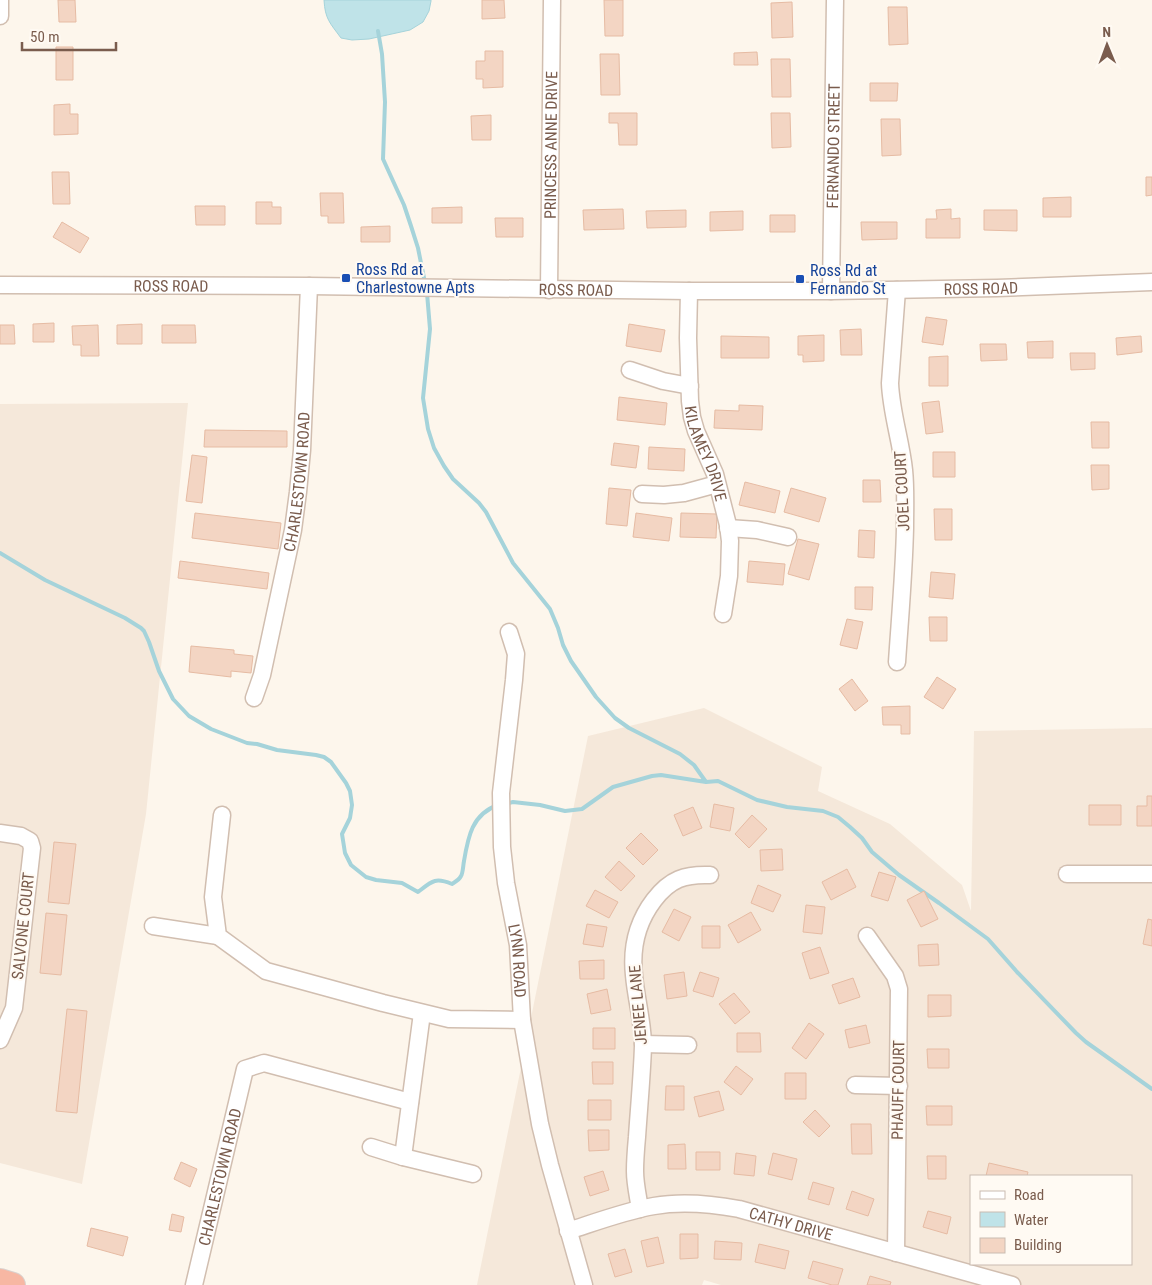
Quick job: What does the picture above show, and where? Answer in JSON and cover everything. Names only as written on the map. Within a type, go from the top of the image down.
[{"type":"highway","points":[[0,1281],[13,1285]]},
{"type":"street","points":[[0,0],[0,16]]},
{"type":"street","name":"PRINCESS ANNE DRIVE","points":[[549,290],[552,0]]},
{"type":"street","name":"FERNANDO STREET","points":[[831,291],[835,0]]},
{"type":"street","name":"ROSS ROAD","points":[[0,285],[831,291],[997,288],[1152,282]]},
{"type":"street","name":"CHARLESTOWN ROAD","points":[[254,698],[262,675],[288,555],[298,492],[302,450],[309,286]]},
{"type":"street","name":"JOEL COURT","points":[[897,290],[890,395],[901,452],[905,490],[904,567],[897,662]]},
{"type":"street","name":"KILAMEY DRIVE","points":[[689,291],[688,338],[692,417],[696,432],[710,461],[728,528],[731,557],[730,576],[723,614]]},
{"type":"street","points":[[630,370],[664,381],[690,386]]},
{"type":"street","points":[[642,494],[664,495],[684,493],[717,484]]},
{"type":"street","points":[[728,528],[757,530],[788,537]]},
{"type":"street","name":"LYNN ROAD","points":[[509,632],[516,654],[501,793],[502,847],[506,883],[518,945],[522,1020],[540,1124],[584,1285]]},
{"type":"street","points":[[218,936],[213,897],[222,815]]},
{"type":"street","name":"SALVONE COURT","points":[[0,833],[21,836],[30,841],[32,848],[14,1008],[0,1040]]},
{"type":"street","name":"JENEE LANE","points":[[640,1209],[635,1172],[643,1044],[642,1019],[634,974],[636,937],[648,908],[670,883],[696,874],[710,875]]},
{"type":"street","points":[[1067,874],[1152,874]]},
{"type":"street","points":[[153,926],[218,936],[266,971],[422,1013],[449,1019],[522,1020]]},
{"type":"street","name":"PHAUFF COURT","points":[[867,936],[895,976],[899,989],[896,1253]]},
{"type":"street","points":[[402,1156],[422,1013]]},
{"type":"street","points":[[643,1044],[688,1045]]},
{"type":"street","name":"CHARLESTOWN ROAD","points":[[194,1285],[245,1069],[264,1063],[410,1102]]},
{"type":"street","points":[[855,1085],[899,1086]]},
{"type":"street","points":[[371,1147],[473,1174]]},
{"type":"street","name":"CATHY DRIVE","points":[[568,1231],[656,1206],[673,1204],[723,1206],[1012,1285]]},
{"type":"shaded area","points":[[188,403],[146,814],[82,1184],[0,1163],[0,404]]},
{"type":"shaded area","points":[[704,708],[822,767],[818,791],[890,824],[962,885],[971,911],[974,731],[1152,728],[1152,1285],[721,1285],[704,1280],[702,1285],[477,1285],[588,736]]},
{"type":"water","points":[[324,0],[431,1],[429,11],[423,22],[410,30],[369,39],[352,40],[341,38],[334,28],[327,16]]},
{"type":"building","points":[[58,0],[75,0],[76,22],[59,22]]},
{"type":"building","points":[[482,0],[504,0],[505,18],[482,19]]},
{"type":"building","points":[[604,0],[623,0],[623,36],[605,36]]},
{"type":"building","points":[[792,2],[793,37],[772,38],[771,3]]},
{"type":"building","points":[[888,7],[907,7],[908,44],[889,45]]},
{"type":"building","points":[[56,47],[73,47],[73,80],[56,80]]},
{"type":"building","points":[[485,51],[503,51],[503,87],[483,88],[483,79],[476,79],[476,61],[485,61]]},
{"type":"building","points":[[757,52],[758,65],[734,65],[734,53]]},
{"type":"building","points":[[600,54],[619,54],[620,95],[601,95]]},
{"type":"building","points":[[771,59],[790,59],[791,97],[772,97]]},
{"type":"building","points":[[870,83],[898,83],[897,101],[870,101]]},
{"type":"building","points":[[70,104],[70,114],[78,114],[78,134],[54,135],[54,105]]},
{"type":"building","points":[[609,113],[637,113],[637,145],[619,145],[618,123],[609,123]]},
{"type":"building","points":[[771,113],[790,113],[791,147],[772,148]]},
{"type":"building","points":[[491,115],[491,140],[472,140],[471,116]]},
{"type":"building","points":[[881,119],[900,119],[901,155],[882,156]]},
{"type":"building","points":[[52,172],[69,172],[70,204],[53,204]]},
{"type":"building","points":[[1146,177],[1152,177],[1152,195],[1146,196]]},
{"type":"building","points":[[320,193],[343,193],[344,223],[328,223],[328,216],[321,216]]},
{"type":"building","points":[[1071,197],[1071,217],[1043,217],[1043,198]]},
{"type":"building","points":[[256,202],[272,202],[272,207],[281,207],[281,224],[256,224]]},
{"type":"building","points":[[195,206],[225,206],[225,225],[196,225]]},
{"type":"building","points":[[462,207],[462,223],[432,223],[432,208]]},
{"type":"building","points":[[623,209],[624,229],[584,230],[583,210]]},
{"type":"building","points":[[951,209],[951,219],[960,218],[960,238],[926,238],[926,219],[937,219],[936,210]]},
{"type":"building","points":[[686,210],[686,227],[647,228],[646,211]]},
{"type":"building","points":[[984,210],[1017,210],[1017,231],[984,230]]},
{"type":"building","points":[[743,211],[743,230],[710,231],[710,212]]},
{"type":"building","points":[[770,215],[795,215],[795,232],[770,232]]},
{"type":"building","points":[[495,218],[523,218],[523,237],[496,237]]},
{"type":"building","points":[[62,222],[89,238],[80,253],[53,237]]},
{"type":"building","points":[[861,222],[897,222],[897,239],[862,240]]},
{"type":"building","points":[[390,226],[390,242],[361,242],[361,227]]},
{"type":"building","points":[[926,317],[947,320],[943,345],[922,342]]},
{"type":"building","points":[[54,323],[54,342],[33,342],[33,324]]},
{"type":"building","points":[[142,324],[142,344],[117,344],[117,325]]},
{"type":"building","points":[[629,324],[665,330],[661,352],[626,346]]},
{"type":"building","points":[[0,325],[14,325],[15,344],[0,344]]},
{"type":"building","points":[[98,325],[99,356],[81,356],[81,345],[73,345],[72,326]]},
{"type":"building","points":[[162,325],[195,325],[196,343],[162,343]]},
{"type":"building","points":[[861,329],[862,355],[841,355],[840,330]]},
{"type":"building","points":[[824,335],[824,361],[803,362],[803,355],[798,355],[798,336]]},
{"type":"building","points":[[721,336],[769,337],[769,358],[721,358]]},
{"type":"building","points":[[1141,336],[1142,352],[1117,355],[1116,338]]},
{"type":"building","points":[[1053,341],[1053,358],[1028,358],[1027,342]]},
{"type":"building","points":[[980,344],[1006,344],[1007,360],[981,361]]},
{"type":"building","points":[[1070,353],[1095,353],[1095,369],[1071,370]]},
{"type":"building","points":[[948,356],[948,386],[929,386],[929,357]]},
{"type":"building","points":[[619,397],[667,403],[665,425],[617,420]]},
{"type":"building","points":[[939,401],[943,432],[926,434],[922,403]]},
{"type":"building","points":[[739,405],[763,406],[762,430],[714,428],[715,410],[739,411]]},
{"type":"building","points":[[1091,422],[1109,422],[1109,448],[1092,448]]},
{"type":"building","points":[[205,430],[287,431],[287,447],[204,447]]},
{"type":"building","points":[[614,443],[639,446],[636,468],[611,465]]},
{"type":"building","points":[[649,447],[685,449],[684,471],[648,469]]},
{"type":"building","points":[[933,452],[955,452],[955,477],[933,477]]},
{"type":"building","points":[[192,455],[207,457],[202,503],[186,501]]},
{"type":"building","points":[[1091,465],[1109,465],[1109,489],[1092,490]]},
{"type":"building","points":[[863,480],[880,480],[881,502],[863,502]]},
{"type":"building","points":[[745,482],[780,491],[775,513],[739,505]]},
{"type":"building","points":[[609,488],[631,490],[627,526],[606,524]]},
{"type":"building","points":[[791,488],[826,498],[819,522],[784,512]]},
{"type":"building","points":[[934,509],[952,509],[952,540],[935,540]]},
{"type":"building","points":[[195,513],[281,523],[278,549],[192,538]]},
{"type":"building","points":[[636,513],[672,518],[669,541],[633,537]]},
{"type":"building","points":[[681,513],[717,514],[716,538],[680,537]]},
{"type":"building","points":[[859,530],[875,531],[874,558],[858,557]]},
{"type":"building","points":[[798,539],[819,544],[809,580],[788,574]]},
{"type":"building","points":[[180,561],[269,573],[267,589],[178,578]]},
{"type":"building","points":[[749,561],[785,564],[783,585],[747,582]]},
{"type":"building","points":[[931,572],[955,574],[953,599],[929,597]]},
{"type":"building","points":[[855,587],[873,587],[872,610],[855,609]]},
{"type":"building","points":[[929,617],[947,617],[947,641],[930,641]]},
{"type":"building","points":[[847,619],[863,622],[857,649],[840,645]]},
{"type":"building","points":[[191,646],[234,650],[234,654],[253,656],[251,673],[231,671],[231,677],[189,672]]},
{"type":"building","points":[[937,677],[956,689],[943,709],[924,697]]},
{"type":"building","points":[[852,679],[868,701],[855,711],[839,689]]},
{"type":"building","points":[[910,706],[910,734],[901,734],[901,725],[883,725],[882,707]]},
{"type":"building","points":[[1147,796],[1152,796],[1152,826],[1137,826],[1137,806],[1147,806]]},
{"type":"building","points":[[714,804],[734,808],[730,831],[710,827]]},
{"type":"building","points":[[1089,805],[1121,805],[1121,825],[1089,825]]},
{"type":"building","points":[[693,807],[702,828],[683,836],[674,815]]},
{"type":"building","points":[[752,815],[767,829],[749,848],[735,834]]},
{"type":"building","points":[[641,833],[658,850],[643,865],[626,848]]},
{"type":"building","points":[[54,842],[76,844],[69,904],[48,902]]},
{"type":"building","points":[[782,849],[783,870],[761,871],[760,850]]},
{"type":"building","points":[[619,861],[635,876],[621,891],[605,877]]},
{"type":"building","points":[[847,869],[856,887],[831,900],[822,882]]},
{"type":"building","points":[[879,872],[896,877],[888,901],[871,896]]},
{"type":"building","points":[[758,885],[781,895],[773,912],[751,903]]},
{"type":"building","points":[[595,890],[618,902],[609,918],[586,906]]},
{"type":"building","points":[[924,891],[938,919],[921,927],[907,900]]},
{"type":"building","points":[[806,905],[825,907],[822,934],[803,932]]},
{"type":"building","points":[[674,909],[691,917],[679,941],[662,932]]},
{"type":"building","points":[[751,912],[761,930],[738,943],[728,925]]},
{"type":"building","points":[[46,913],[67,915],[61,975],[40,973]]},
{"type":"building","points":[[1148,919],[1152,920],[1152,946],[1143,944]]},
{"type":"building","points":[[587,924],[607,927],[603,947],[583,944]]},
{"type":"building","points":[[702,926],[720,926],[720,948],[702,948]]},
{"type":"building","points":[[938,944],[939,965],[919,966],[918,945]]},
{"type":"building","points":[[820,947],[829,973],[810,979],[802,953]]},
{"type":"building","points":[[604,960],[604,979],[580,979],[579,961]]},
{"type":"building","points":[[684,972],[687,996],[667,999],[664,975]]},
{"type":"building","points":[[700,972],[719,978],[713,997],[693,991]]},
{"type":"building","points":[[853,978],[860,997],[839,1004],[832,985]]},
{"type":"building","points":[[607,989],[611,1010],[591,1014],[587,994]]},
{"type":"building","points":[[734,993],[750,1012],[735,1024],[719,1004]]},
{"type":"building","points":[[928,995],[951,995],[951,1016],[928,1017]]},
{"type":"building","points":[[67,1009],[87,1011],[77,1113],[56,1111]]},
{"type":"building","points":[[809,1023],[824,1034],[806,1059],[792,1048]]},
{"type":"building","points":[[866,1025],[870,1043],[849,1048],[845,1030]]},
{"type":"building","points":[[593,1028],[615,1028],[615,1049],[593,1049]]},
{"type":"building","points":[[737,1033],[760,1033],[761,1052],[737,1052]]},
{"type":"building","points":[[927,1049],[949,1049],[949,1068],[928,1068]]},
{"type":"building","points":[[592,1062],[613,1062],[613,1084],[593,1084]]},
{"type":"building","points":[[736,1066],[753,1079],[741,1095],[724,1082]]},
{"type":"building","points":[[785,1073],[806,1073],[806,1099],[785,1099]]},
{"type":"building","points":[[666,1086],[684,1086],[684,1110],[665,1110]]},
{"type":"building","points":[[719,1091],[724,1110],[699,1117],[694,1097]]},
{"type":"building","points":[[588,1100],[611,1100],[611,1120],[588,1120]]},
{"type":"building","points":[[926,1106],[952,1106],[952,1125],[927,1125]]},
{"type":"building","points":[[815,1110],[830,1126],[819,1137],[803,1122]]},
{"type":"building","points":[[851,1124],[871,1124],[872,1154],[852,1154]]},
{"type":"building","points":[[588,1130],[609,1130],[609,1150],[589,1151]]},
{"type":"building","points":[[685,1144],[686,1169],[668,1169],[668,1145]]},
{"type":"building","points":[[696,1152],[720,1152],[720,1170],[696,1170]]},
{"type":"building","points":[[736,1153],[756,1156],[754,1176],[734,1174]]},
{"type":"building","points":[[773,1153],[797,1159],[792,1180],[768,1174]]},
{"type":"building","points":[[927,1156],[946,1156],[946,1179],[928,1179]]},
{"type":"building","points":[[181,1162],[197,1169],[190,1187],[174,1179]]},
{"type":"building","points":[[989,1163],[1028,1172],[1027,1175],[986,1175]]},
{"type":"building","points":[[603,1171],[609,1190],[590,1196],[584,1177]]},
{"type":"building","points":[[813,1182],[834,1188],[829,1205],[808,1199]]},
{"type":"building","points":[[852,1191],[874,1199],[868,1216],[846,1209]]},
{"type":"building","points":[[928,1211],[951,1217],[947,1234],[923,1227]]},
{"type":"building","points":[[172,1214],[184,1217],[181,1232],[169,1230]]},
{"type":"building","points":[[91,1228],[128,1237],[123,1256],[87,1246]]},
{"type":"building","points":[[680,1234],[698,1234],[698,1258],[680,1259]]},
{"type":"building","points":[[658,1237],[664,1263],[647,1267],[641,1241]]},
{"type":"building","points":[[715,1241],[742,1243],[741,1260],[714,1259]]},
{"type":"building","points":[[759,1244],[789,1251],[785,1269],[755,1262]]},
{"type":"building","points":[[625,1249],[632,1272],[615,1277],[608,1254]]},
{"type":"building","points":[[813,1261],[843,1269],[838,1285],[808,1278]]},
{"type":"building","points":[[870,1276],[891,1282],[890,1285],[867,1285]]},
{"type":"waterway","points":[[378,31],[382,54],[385,102],[383,159],[404,205],[418,248],[425,283]]},
{"type":"waterway","points":[[427,293],[430,329],[423,398],[428,429],[434,448],[444,466],[453,479],[486,512],[513,563],[550,609],[571,661],[596,697],[615,718],[629,728],[680,754],[694,765],[706,782]]},
{"type":"waterway","points":[[0,553],[45,580],[125,618],[141,628],[149,642],[159,671],[173,699],[189,716],[211,729],[247,743],[277,750],[316,755],[324,757],[331,762],[350,791],[352,805],[350,818],[342,834],[345,853],[351,865],[366,877],[402,883],[418,892],[434,881],[452,884],[462,875],[467,843],[477,820],[482,814],[498,805]]},
{"type":"waterway","points":[[505,804],[513,802],[540,805],[565,811],[582,809],[613,787],[661,775],[706,782],[718,781],[757,800],[787,807],[823,811],[838,817],[862,838],[872,852],[899,875],[988,939],[1017,972],[1086,1042],[1152,1089]]},
{"type":"place","name":"Ross Rd at Charlestowne Apts","points":[[346,278]]},
{"type":"place","name":"Ross Rd at Fernando St","points":[[800,279]]}]
